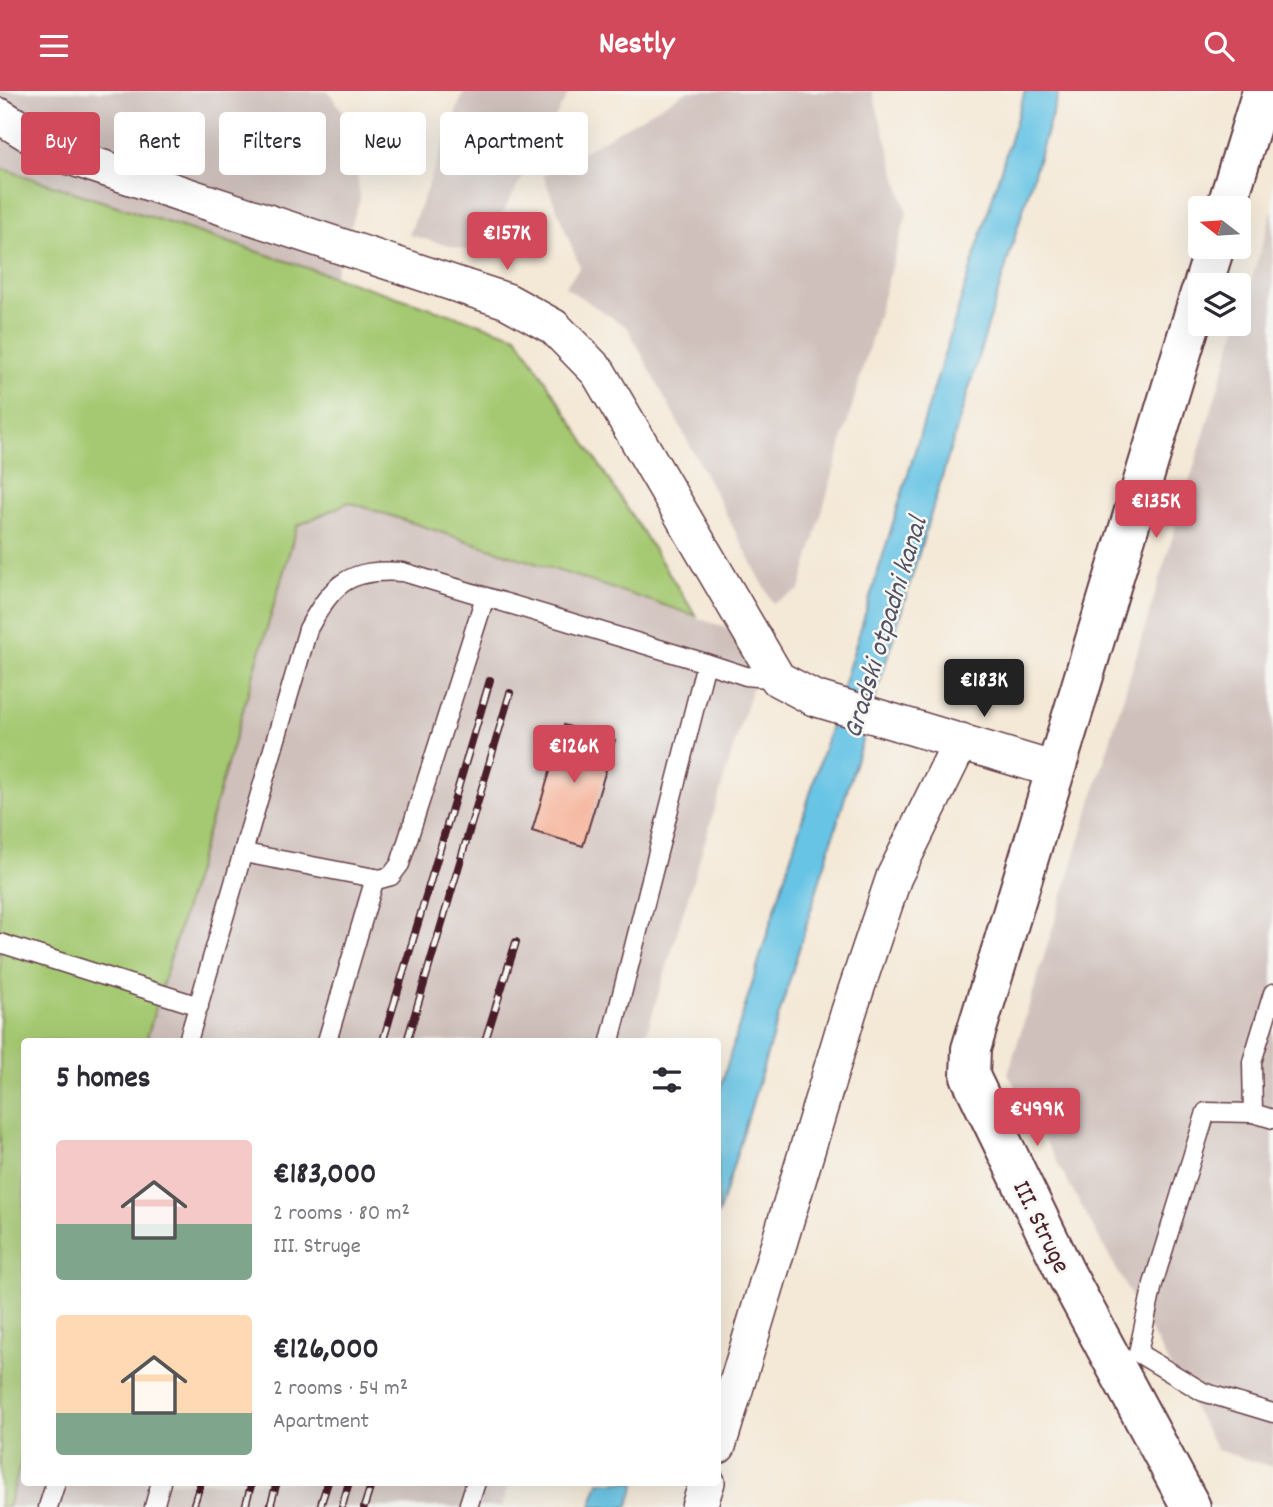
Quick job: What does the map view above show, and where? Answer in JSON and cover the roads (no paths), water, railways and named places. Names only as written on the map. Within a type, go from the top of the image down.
[{"type":"street","points":[[1230,196],[1264,106]]},
{"type":"street","points":[[0,117],[61,154],[506,301],[554,327],[598,372],[778,678],[814,698],[1055,770]]},
{"type":"street","name":"III. Struge","points":[[1188,332],[971,1049],[970,1076],[1065,1272],[1191,1507]]},
{"type":"street","points":[[721,1436],[849,1011],[894,877],[961,741]]},
{"type":"street","points":[[699,1507],[705,1486]]},
{"type":"lane","points":[[189,1038],[308,629],[325,598],[349,576],[373,570],[403,572],[746,675],[778,678]]},
{"type":"lane","points":[[244,853],[375,878],[391,876],[400,865],[485,597]]},
{"type":"lane","points":[[611,1038],[706,663]]},
{"type":"lane","points":[[328,1038],[375,878]]},
{"type":"lane","points":[[0,943],[199,1006]]},
{"type":"lane","points":[[1253,1112],[1252,1062],[1273,993]]},
{"type":"lane","points":[[1273,1119],[1253,1112],[1206,1112],[1153,1285],[1138,1353],[1203,1392],[1273,1413]]},
{"type":"lane","points":[[48,1507],[55,1486]]},
{"type":"lane","points":[[154,1507],[160,1486]]},
{"type":"lane","points":[[468,1507],[475,1486]]},
{"type":"water","name":"Gradski otpadni kanal","points":[[1025,91],[1059,91],[721,1206],[721,1085]]},
{"type":"water","points":[[598,1486],[635,1486],[628,1507],[591,1507]]},
{"type":"railway","points":[[384,1038],[490,680]]},
{"type":"railway","points":[[408,1038],[510,693]]},
{"type":"railway","points":[[486,1038],[516,942]]},
{"type":"railway","points":[[193,1507],[200,1486]]},
{"type":"railway","points":[[245,1507],[251,1486]]},
{"type":"railway","points":[[270,1507],[276,1486]]},
{"type":"railway","points":[[320,1507],[327,1486]]},
{"type":"railway","points":[[342,1507],[348,1486]]},
{"type":"railway","points":[[364,1507],[371,1486]]}]
